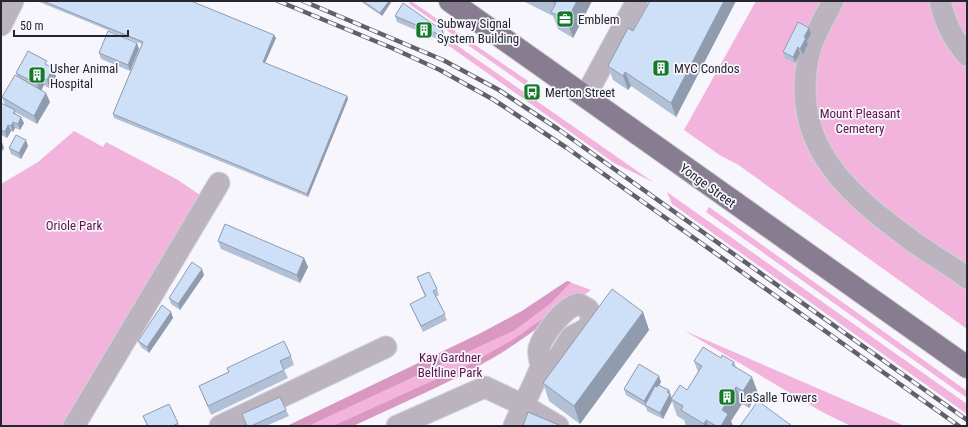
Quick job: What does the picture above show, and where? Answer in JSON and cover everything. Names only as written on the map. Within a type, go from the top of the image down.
[{"type":"main road","name":"Yonge Street","points":[[450,1],[586,95],[818,263],[967,367]]},
{"type":"street","points":[[586,95],[637,1]]},
{"type":"street","points":[[833,1],[820,26],[811,49],[805,78],[804,103],[809,127],[821,153],[842,180],[862,202],[907,238],[958,266],[967,278]]},
{"type":"street","points":[[940,1],[945,21],[956,42],[967,55]]},
{"type":"street","points":[[75,425],[219,183]]},
{"type":"street","points":[[220,426],[386,347]]},
{"type":"street","points":[[514,426],[541,367]]},
{"type":"street","points":[[397,426],[485,387],[523,405],[558,426]]},
{"type":"green space","points":[[411,1],[528,81],[525,85],[409,4]]},
{"type":"green space","name":"Mount Pleasant Cemetery","points":[[756,1],[967,1],[967,329],[737,164],[721,156],[684,130]]},
{"type":"green space","points":[[445,37],[653,182],[614,163],[442,41]]},
{"type":"green space","name":"Oriole Park","points":[[74,131],[103,147],[106,142],[178,180],[200,195],[62,426],[1,426],[1,184],[38,162]]},
{"type":"green space","points":[[667,192],[967,404],[967,414],[672,204]]},
{"type":"green space","points":[[709,207],[967,391],[967,398],[706,212]]},
{"type":"green space","name":"Kay Gardner Beltline Park","points":[[567,281],[591,290],[502,353],[465,374],[353,426],[287,426],[481,333],[522,311]]},
{"type":"green space","points":[[685,331],[905,426],[851,426],[824,413]]},
{"type":"shaded area","points":[[567,281],[571,282],[551,303],[515,330],[308,426],[287,426],[481,333],[522,311]]},
{"type":"shaded area","points":[[565,303],[552,317],[528,335],[465,373],[353,426],[333,426],[472,363],[514,339]]},
{"type":"building","points":[[43,1],[191,1],[274,35],[263,62],[347,96],[307,194],[113,114],[143,42]]},
{"type":"building","points":[[363,1],[389,1],[380,13]]},
{"type":"building","points":[[551,1],[577,1],[567,20],[551,12],[556,3]]},
{"type":"building","name":"MYC Condos","points":[[650,1],[724,1],[671,103],[625,72],[623,76],[608,66],[628,28],[633,31]]},
{"type":"building","points":[[403,3],[443,31],[440,35],[395,16]]},
{"type":"building","points":[[798,22],[809,28],[800,49],[798,47],[793,57],[783,52]]},
{"type":"building","points":[[108,31],[137,43],[128,65],[99,53]]},
{"type":"building","points":[[28,51],[47,61],[45,64],[53,68],[47,80],[41,77],[37,84],[16,73]]},
{"type":"building","points":[[15,75],[46,93],[34,116],[2,97]]},
{"type":"building","points":[[1,103],[15,110],[13,113],[21,117],[18,124],[13,122],[11,126],[8,125],[5,132],[1,130]]},
{"type":"building","points":[[16,135],[26,140],[19,153],[9,148]]},
{"type":"building","points":[[225,224],[304,258],[297,275],[218,241]]},
{"type":"building","points":[[192,262],[202,269],[178,304],[169,298]]},
{"type":"building","points":[[429,272],[437,289],[433,291],[445,314],[421,326],[410,304],[426,296],[417,277]]},
{"type":"building","points":[[612,289],[643,312],[574,406],[543,383]]},
{"type":"building","points":[[162,305],[171,312],[147,347],[138,341]]},
{"type":"building","points":[[284,341],[291,356],[280,361],[284,370],[208,406],[199,386],[229,372],[227,368]]},
{"type":"building","points":[[703,347],[721,358],[722,355],[734,362],[732,365],[752,377],[743,391],[736,387],[722,410],[728,414],[721,426],[716,426],[706,420],[704,424],[681,410],[683,406],[671,399],[680,385],[687,390],[702,366],[694,361]]},
{"type":"building","points":[[639,364],[659,376],[644,401],[624,389]]},
{"type":"building","points":[[658,385],[669,390],[667,392],[670,394],[660,413],[645,405],[655,386],[657,387]]},
{"type":"building","points":[[280,397],[286,410],[251,426],[247,426],[242,414]]},
{"type":"building","points":[[758,401],[792,426],[740,426]]},
{"type":"building","points":[[169,404],[178,423],[173,426],[148,426],[143,416]]},
{"type":"building","points":[[528,412],[561,426],[523,426]]},
{"type":"railway","points":[[278,1],[392,48],[440,70],[494,100],[567,148],[959,426]]},
{"type":"railway","points":[[303,1],[443,60],[499,90],[558,129],[967,420]]},
{"type":"place","name":"Emblem","points":[[565,19]]},
{"type":"place","name":"Subway Signal System Building","points":[[424,30]]},
{"type":"place","name":"MYC Condos","points":[[661,68]]},
{"type":"place","name":"Usher Animal Hospital","points":[[37,75]]},
{"type":"place","name":"Merton Street","points":[[532,92]]},
{"type":"place","name":"LaSalle Towers","points":[[727,397]]}]
